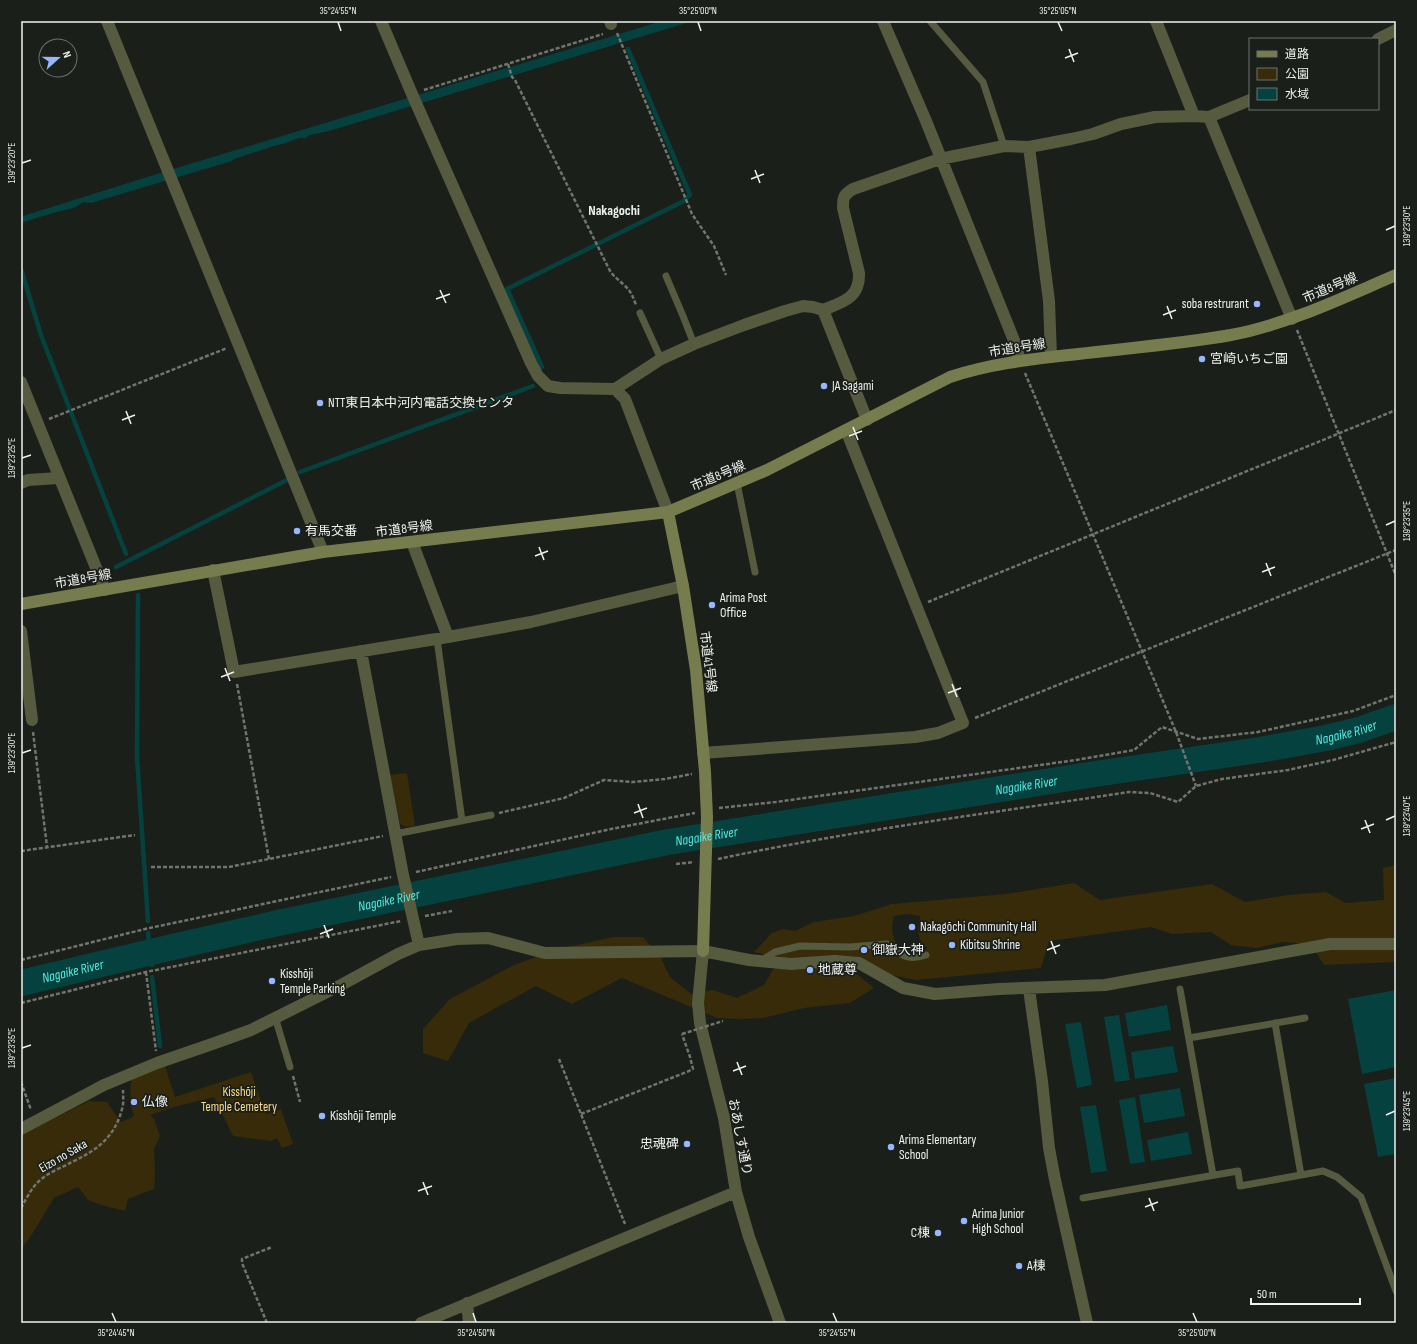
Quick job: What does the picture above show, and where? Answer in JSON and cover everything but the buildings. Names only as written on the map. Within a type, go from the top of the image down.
[{"type":"street","points":[[107,21],[323,552]]},
{"type":"street","points":[[381,21],[527,356],[538,376],[548,386],[560,388],[615,389],[660,359],[694,344],[784,311],[803,306],[823,310],[845,301],[856,292],[859,281],[859,273],[843,208],[843,198],[847,192],[853,189],[940,159],[1004,146],[1029,147],[1071,139],[1093,134],[1121,124],[1155,117],[1209,116],[1249,100]]},
{"type":"street","points":[[883,21],[926,121],[1015,343],[1020,360]]},
{"type":"street","points":[[1156,21],[1194,116]]},
{"type":"street","points":[[1379,38],[1396,30]]},
{"type":"street","points":[[1209,116],[1292,319]]},
{"type":"street","points":[[1029,147],[1049,301],[1051,357]]},
{"type":"street","name":"市道8号線","points":[[21,604],[323,552],[668,512],[767,470],[950,377],[974,369],[1020,360],[1231,335],[1292,319],[1396,275]]},
{"type":"street","points":[[823,310],[866,420]]},
{"type":"street","points":[[21,382],[105,590]]},
{"type":"street","points":[[615,389],[624,399],[668,512]]},
{"type":"street","points":[[703,753],[915,737],[938,733],[963,723],[846,430]]},
{"type":"street","points":[[21,483],[28,480],[59,478]]},
{"type":"street","name":"市道41号線","points":[[668,512],[683,586],[696,670],[707,813],[705,859]]},
{"type":"street","points":[[412,542],[442,638]]},
{"type":"street","points":[[213,570],[234,672],[531,622],[683,586]]},
{"type":"street","points":[[21,631],[32,720]]},
{"type":"street","points":[[361,651],[395,834],[419,945]]},
{"type":"street","points":[[703,951],[705,859]]},
{"type":"street","points":[[21,1129],[122,1077],[251,1030],[341,985],[398,954],[419,945],[457,939],[488,938],[545,953],[703,951],[749,960],[762,960],[791,964],[835,961],[859,963],[903,988],[935,994],[999,989],[1105,985],[1330,944],[1396,944]]},
{"type":"street","name":"おあしす通り","points":[[703,951],[698,1003],[700,1023],[724,1118],[736,1192],[749,1237],[780,1323]]},
{"type":"street","points":[[1029,989],[1051,1161],[1087,1323]]},
{"type":"street","points":[[421,1323],[736,1192]]},
{"type":"street","points":[[467,1303],[469,1323]]},
{"type":"lane","points":[[930,21],[983,82],[1004,146]]},
{"type":"lane","points":[[666,276],[694,344]]},
{"type":"lane","points":[[640,313],[660,359]]},
{"type":"lane","points":[[737,483],[755,572]]},
{"type":"lane","points":[[442,638],[462,821]]},
{"type":"lane","points":[[395,834],[491,815]]},
{"type":"lane","points":[[762,960],[775,952],[800,946],[850,947],[887,944],[903,956],[911,958],[926,955]]},
{"type":"lane","points":[[1180,989],[1213,1175]]},
{"type":"lane","points":[[275,1017],[290,1067]]},
{"type":"lane","points":[[1189,1038],[1305,1018]]},
{"type":"lane","points":[[1275,1023],[1301,1175]]},
{"type":"lane","points":[[1083,1198],[1238,1171],[1240,1186],[1323,1171],[1337,1177],[1361,1197],[1396,1291]]},
{"type":"path","points":[[414,99],[508,65],[604,34],[610,30],[610,22]]},
{"type":"path","points":[[618,34],[692,214],[714,246],[726,275]]},
{"type":"path","points":[[508,65],[512,77],[522,93],[610,272],[632,293],[640,313]]},
{"type":"path","points":[[1292,319],[1396,576]]},
{"type":"path","points":[[56,417],[238,344]]},
{"type":"path","points":[[1020,360],[1176,732],[1196,786]]},
{"type":"path","points":[[916,606],[1396,410]]},
{"type":"path","points":[[963,723],[1396,550]]},
{"type":"path","points":[[234,672],[269,859]]},
{"type":"path","points":[[21,960],[145,929],[404,878],[611,829],[689,815],[1076,760],[1134,750],[1162,727],[1198,739],[1258,732],[1353,711],[1396,695]]},
{"type":"path","points":[[32,720],[47,847]]},
{"type":"path","points":[[676,864],[853,834],[1129,792],[1150,793],[1178,802],[1196,786],[1222,779],[1288,770],[1333,760],[1396,742]]},
{"type":"path","points":[[491,815],[564,798],[604,780],[633,782],[665,779],[705,772]]},
{"type":"path","points":[[151,867],[225,867],[395,834]]},
{"type":"path","points":[[21,851],[135,835]]},
{"type":"path","points":[[21,1003],[146,972],[413,917],[452,911]]},
{"type":"path","points":[[146,972],[157,1063]]},
{"type":"path","points":[[581,1114],[693,1069],[682,1034],[723,1021]]},
{"type":"path","points":[[559,1059],[630,1236]]},
{"type":"path","points":[[292,1075],[300,1102]]},
{"type":"path","name":"Eizo no Saka","points":[[21,1208],[27,1196],[38,1182],[56,1170],[90,1153],[106,1140],[114,1130],[123,1108],[122,1077]]},
{"type":"path","points":[[21,1082],[35,1121]]},
{"type":"path","points":[[267,1323],[242,1264],[242,1259],[272,1247]]},
{"type":"green space","points":[[407,773],[415,826],[406,827],[400,824],[390,775]]},
{"type":"green space","points":[[1396,865],[1396,962],[1324,965],[1311,944],[1283,942],[1256,948],[1231,945],[1211,932],[1172,934],[1151,927],[1049,941],[1041,968],[916,980],[880,973],[853,960],[805,963],[754,952],[772,933],[783,929],[795,931],[814,922],[854,916],[892,904],[1006,894],[1074,883],[1100,900],[1212,884],[1245,902],[1288,895],[1326,892],[1346,903],[1384,900],[1383,868]],"holes":[[[907,914],[920,916],[918,930],[919,938],[923,945],[927,948],[923,954],[917,956],[910,953],[905,954],[895,941],[892,927],[894,916]]]},
{"type":"green space","points":[[613,937],[643,937],[661,958],[670,977],[691,994],[713,990],[737,998],[764,985],[774,968],[800,970],[831,966],[858,975],[874,988],[850,1003],[804,1008],[763,1018],[741,1019],[717,1018],[622,978],[572,1004],[536,986],[469,1023],[448,1061],[423,1053],[423,1029],[450,999],[512,966],[554,950]]},
{"type":"green space","name":"Kisshōji Temple Cemetery","points":[[165,1066],[175,1097],[251,1072],[266,1114],[281,1109],[293,1144],[282,1148],[277,1138],[271,1141],[233,1136],[214,1097],[174,1107],[150,1115],[154,1119],[160,1136],[154,1149],[154,1189],[128,1199],[125,1211],[88,1200],[78,1187],[54,1198],[29,1239],[21,1248],[21,1135],[89,1101],[107,1102],[121,1122],[131,1118],[134,1115],[130,1103],[131,1079]]},
{"type":"water","points":[[662,21],[693,21],[329,131],[310,135],[306,138],[299,138],[234,159],[232,161],[91,203],[83,202],[74,207],[21,223],[21,216]]},
{"type":"water","points":[[1396,990],[1396,1067],[1362,1074],[1348,999]]},
{"type":"water","points":[[1167,1005],[1171,1030],[1129,1037],[1125,1013]]},
{"type":"water","points":[[1119,1015],[1130,1080],[1115,1082],[1104,1017]]},
{"type":"water","points":[[1081,1022],[1092,1085],[1077,1088],[1065,1024]]},
{"type":"water","points":[[1173,1046],[1178,1072],[1135,1079],[1131,1052]]},
{"type":"water","points":[[1396,1078],[1396,1154],[1378,1157],[1364,1084]]},
{"type":"water","points":[[1180,1088],[1185,1116],[1144,1123],[1139,1095]]},
{"type":"water","points":[[1135,1097],[1145,1162],[1130,1164],[1119,1100]]},
{"type":"water","points":[[1096,1105],[1107,1171],[1091,1173],[1080,1107]]},
{"type":"water","points":[[1188,1132],[1192,1154],[1151,1161],[1147,1140]]},
{"type":"waterway","points":[[542,367],[507,289],[682,202],[690,195],[628,49]]},
{"type":"waterway","points":[[21,269],[41,335],[126,554]]},
{"type":"waterway","points":[[300,472],[533,386]]},
{"type":"waterway","points":[[116,567],[289,479]]},
{"type":"waterway","points":[[138,595],[137,757],[148,921]]},
{"type":"waterway","name":"Nagaike River","points":[[21,983],[278,923],[668,842],[1095,774],[1259,750],[1326,738],[1359,730],[1396,717]]},
{"type":"waterway","name":"Nagaike River","points":[[148,933],[152,965]]},
{"type":"waterway","points":[[152,977],[160,1046]]},
{"type":"place","name":"soba restrurant","points":[[1257,304]]},
{"type":"place","name":"宮崎いちご園","points":[[1202,359]]},
{"type":"place","name":"JA Sagami","points":[[824,386]]},
{"type":"place","name":"NTT東日本中河内電話交換センタ","points":[[320,403]]},
{"type":"place","name":"有馬交番","points":[[297,531]]},
{"type":"place","name":"Arima Post Office","points":[[712,605]]},
{"type":"place","name":"Nakagōchi Community Hall","points":[[912,927]]},
{"type":"place","name":"Kibitsu Shrine","points":[[952,945]]},
{"type":"place","name":"御嶽大神","points":[[864,950]]},
{"type":"place","name":"地蔵尊","points":[[810,970]]},
{"type":"place","name":"Kisshōji Temple Parking","points":[[272,981]]},
{"type":"place","name":"仏像","points":[[134,1102]]},
{"type":"place","name":"Kisshōji Temple","points":[[322,1116]]},
{"type":"place","name":"忠魂碑","points":[[687,1144]]},
{"type":"place","name":"Arima Elementary School","points":[[891,1147]]},
{"type":"place","name":"Arima Junior High School","points":[[964,1221]]},
{"type":"place","name":"C棟","points":[[938,1233]]},
{"type":"place","name":"A棟","points":[[1019,1266]]},
{"type":"district","name":"Nakagochi","points":[[614,210]]}]
